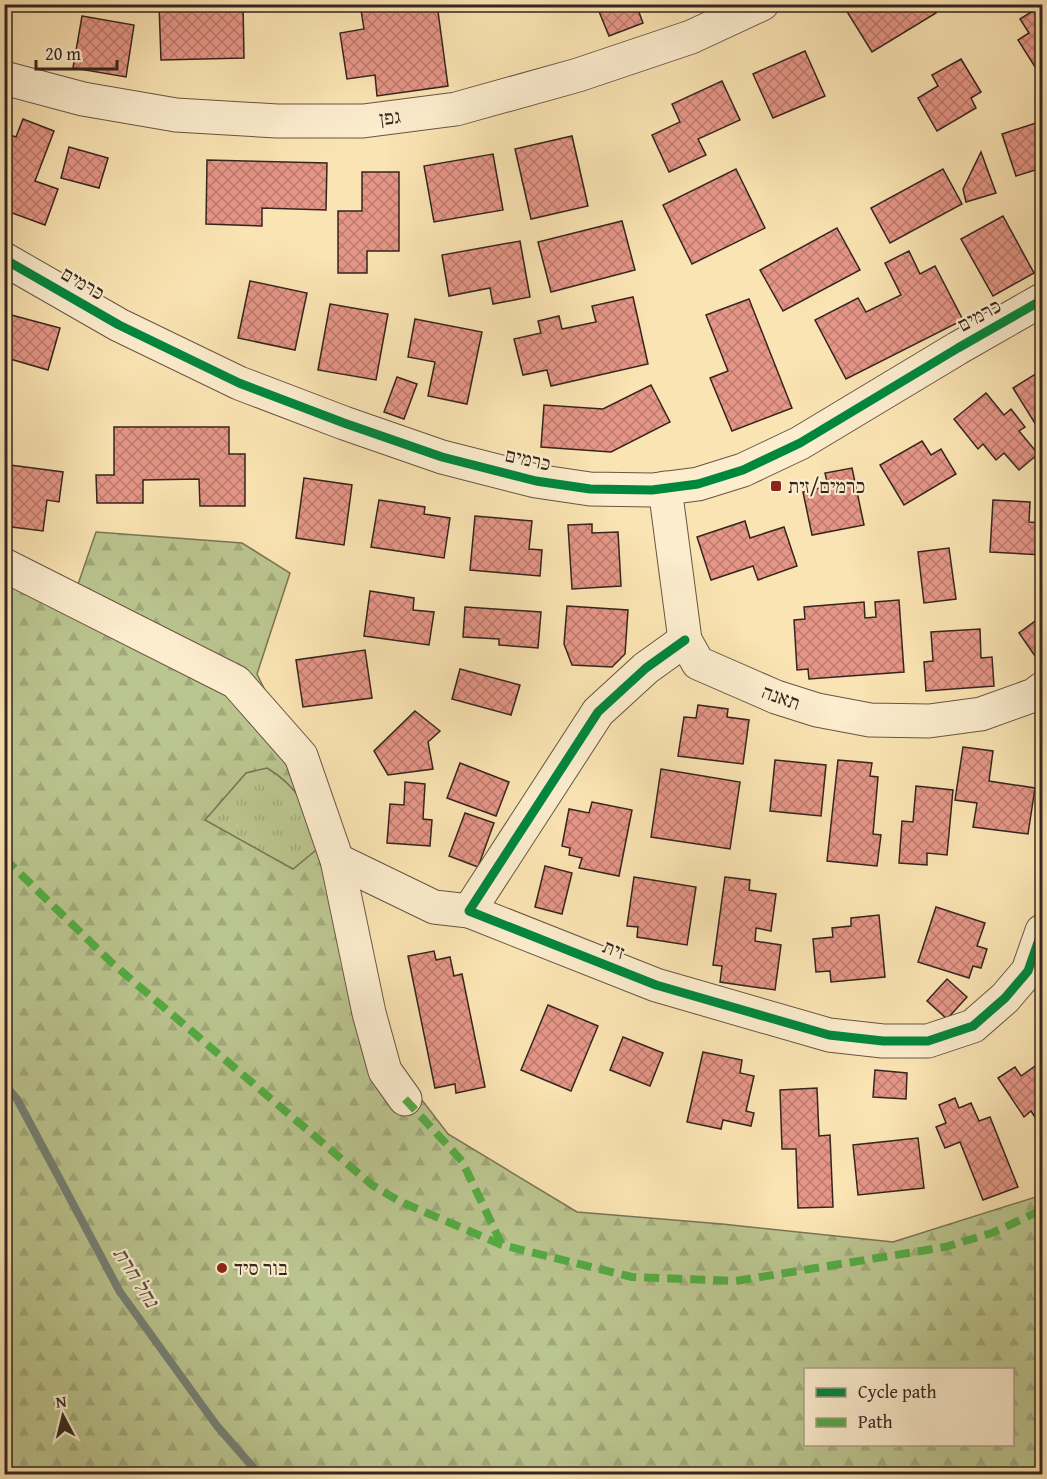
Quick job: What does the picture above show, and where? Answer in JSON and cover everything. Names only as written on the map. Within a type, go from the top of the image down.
[{"type":"street","name":"גפן","points":[[4,78],[83,99],[176,115],[277,121],[363,121],[456,109],[578,75],[691,37],[762,4]]},
{"type":"street","name":"כרמים","points":[[4,259],[119,325],[239,383],[431,454],[536,481],[590,489],[652,490],[698,484],[743,470],[800,443],[1042,300]]},
{"type":"street","name":"תאנה","points":[[665,488],[685,640],[698,663],[776,697],[818,710],[870,720],[929,721],[981,714],[1040,698]]},
{"type":"street","points":[[4,565],[236,682],[301,756],[337,860],[369,1013],[385,1071],[405,1099]]},
{"type":"street","points":[[469,911],[598,712],[646,668],[685,640]]},
{"type":"street","name":"זית","points":[[337,860],[434,907],[469,911],[656,985],[829,1035],[883,1041],[928,1041],[973,1026],[1005,998],[1028,971],[1042,931]]},
{"type":"green space","points":[[96,532],[242,543],[290,573],[257,674],[281,723],[382,1048],[448,1134],[577,1212],[893,1242],[1042,1195],[1042,1474],[5,1474],[4,559],[75,593]]},
{"type":"green space","points":[[267,768],[296,793],[307,812],[321,846],[293,869],[205,820],[246,773]]},
{"type":"building","points":[[4,4],[11,4],[4,23]]},
{"type":"building","points":[[159,4],[243,4],[244,58],[161,60]]},
{"type":"building","points":[[360,4],[437,4],[448,86],[377,96],[375,75],[347,79],[340,33],[364,29]]},
{"type":"building","points":[[596,4],[636,4],[643,23],[609,36]]},
{"type":"building","points":[[855,4],[877,4],[881,12],[893,4],[931,4],[936,13],[872,52],[846,10]]},
{"type":"building","points":[[1042,5],[1042,78],[1018,40],[1029,33],[1020,19]]},
{"type":"building","points":[[82,16],[134,25],[126,77],[73,68]]},
{"type":"building","points":[[805,51],[825,96],[773,118],[753,74]]},
{"type":"building","points":[[961,59],[981,92],[971,98],[976,108],[937,131],[918,98],[938,86],[932,75]]},
{"type":"building","points":[[722,81],[740,120],[698,139],[706,155],[669,172],[652,135],[680,122],[672,104]]},
{"type":"building","points":[[23,119],[54,131],[35,181],[58,189],[45,225],[4,210],[4,133],[16,137]]},
{"type":"building","points":[[1042,121],[1042,168],[1016,176],[1002,134]]},
{"type":"building","points":[[572,136],[588,206],[531,219],[515,149]]},
{"type":"building","points":[[69,147],[108,158],[99,188],[61,178]]},
{"type":"building","points":[[981,152],[996,193],[966,202],[963,189]]},
{"type":"building","points":[[493,154],[503,210],[434,222],[424,166]]},
{"type":"building","points":[[207,160],[327,163],[326,210],[262,208],[262,226],[206,224]]},
{"type":"building","points":[[736,169],[765,228],[692,264],[663,205]]},
{"type":"building","points":[[943,169],[962,204],[890,243],[871,208]]},
{"type":"building","points":[[362,172],[399,172],[399,251],[367,251],[367,273],[338,273],[338,211],[362,211]]},
{"type":"building","points":[[1039,205],[1042,206],[1042,227],[1036,226]]},
{"type":"building","points":[[1003,216],[1034,273],[993,296],[961,239]]},
{"type":"building","points":[[622,221],[635,270],[551,292],[538,242]]},
{"type":"building","points":[[837,228],[860,270],[783,311],[760,270]]},
{"type":"building","points":[[520,241],[530,297],[493,304],[490,288],[449,296],[442,255]]},
{"type":"building","points":[[909,251],[920,274],[935,266],[963,320],[846,379],[815,320],[858,298],[866,312],[901,295],[885,263]]},
{"type":"building","points":[[250,281],[307,293],[295,350],[238,338]]},
{"type":"building","points":[[633,297],[648,364],[551,386],[547,370],[523,375],[514,339],[541,333],[538,321],[559,316],[562,329],[596,322],[592,306]]},
{"type":"building","points":[[749,299],[792,408],[732,431],[710,378],[728,371],[706,315]]},
{"type":"building","points":[[330,304],[388,314],[376,380],[318,370]]},
{"type":"building","points":[[4,313],[60,328],[48,370],[10,359],[4,380]]},
{"type":"building","points":[[415,319],[482,332],[467,404],[428,396],[435,362],[408,357]]},
{"type":"building","points":[[1042,370],[1042,421],[1036,425],[1013,388]]},
{"type":"building","points":[[397,377],[417,384],[404,419],[384,412]]},
{"type":"building","points":[[651,385],[670,422],[611,452],[541,447],[544,405],[603,409]]},
{"type":"building","points":[[986,393],[1004,415],[1011,409],[1025,427],[1019,431],[1038,454],[1019,470],[1004,453],[996,460],[983,444],[978,449],[954,419]]},
{"type":"building","points":[[114,427],[229,427],[229,454],[245,454],[245,506],[200,506],[199,479],[143,480],[143,503],[97,503],[96,475],[114,475]]},
{"type":"building","points":[[922,441],[931,455],[941,449],[956,474],[904,505],[880,465]]},
{"type":"building","points":[[10,465],[63,472],[59,502],[47,500],[43,531],[4,526],[4,506]]},
{"type":"building","points":[[852,468],[864,525],[812,535],[803,492],[828,486],[825,473]]},
{"type":"building","points":[[304,478],[352,485],[344,545],[296,538]]},
{"type":"building","points":[[379,500],[425,507],[424,514],[450,518],[444,558],[371,547]]},
{"type":"building","points":[[993,500],[1030,502],[1029,522],[1042,523],[1042,555],[990,552]]},
{"type":"building","points":[[475,516],[532,521],[529,549],[542,550],[540,576],[470,570]]},
{"type":"building","points":[[745,521],[750,538],[784,527],[797,566],[758,580],[753,566],[711,580],[697,537]]},
{"type":"building","points":[[592,524],[592,533],[618,532],[621,586],[572,589],[568,525]]},
{"type":"building","points":[[949,548],[956,599],[924,603],[918,552]]},
{"type":"building","points":[[370,591],[414,598],[413,610],[434,612],[429,645],[364,636]]},
{"type":"building","points":[[899,600],[904,672],[809,679],[808,669],[797,670],[794,620],[805,619],[804,607],[864,602],[865,618],[876,617],[875,602]]},
{"type":"building","points":[[567,606],[628,610],[625,654],[612,667],[572,665],[564,644]]},
{"type":"building","points":[[465,607],[541,612],[538,648],[499,645],[499,639],[463,637]]},
{"type":"building","points":[[1042,616],[1042,666],[1019,633]]},
{"type":"building","points":[[980,629],[981,658],[992,657],[994,686],[926,691],[924,662],[933,661],[931,632]]},
{"type":"building","points":[[365,650],[372,698],[303,707],[296,660]]},
{"type":"building","points":[[460,669],[520,685],[511,715],[452,699]]},
{"type":"building","points":[[698,705],[728,709],[727,717],[749,720],[743,764],[678,756],[684,717],[696,718]]},
{"type":"building","points":[[415,711],[440,731],[428,742],[433,769],[388,775],[374,751]]},
{"type":"building","points":[[963,747],[993,751],[989,781],[1035,788],[1028,834],[973,827],[977,803],[955,800]]},
{"type":"building","points":[[775,760],[826,765],[821,816],[770,811]]},
{"type":"building","points":[[838,760],[872,763],[870,776],[878,777],[873,834],[881,835],[877,866],[827,861]]},
{"type":"building","points":[[460,763],[509,782],[496,816],[447,798]]},
{"type":"building","points":[[661,769],[740,782],[730,849],[651,837]]},
{"type":"building","points":[[405,782],[425,784],[423,819],[432,820],[430,846],[387,843],[390,804],[404,805]]},
{"type":"building","points":[[916,786],[953,790],[947,855],[927,853],[927,865],[899,863],[902,821],[913,822]]},
{"type":"building","points":[[592,802],[632,810],[619,876],[579,868],[582,858],[569,855],[570,848],[562,846],[569,809],[589,813]]},
{"type":"building","points":[[465,813],[494,823],[478,867],[449,856]]},
{"type":"building","points":[[545,866],[572,873],[562,914],[535,907]]},
{"type":"building","points":[[634,877],[696,887],[687,945],[637,937],[638,927],[627,926]]},
{"type":"building","points":[[725,877],[750,880],[749,890],[776,894],[771,931],[756,928],[755,941],[781,945],[775,990],[720,982],[722,966],[713,965]]},
{"type":"building","points":[[936,907],[985,923],[977,946],[987,949],[981,968],[973,966],[969,978],[918,962]]},
{"type":"building","points":[[879,915],[885,977],[831,982],[830,971],[816,972],[813,939],[833,937],[832,928],[851,926],[851,918]]},
{"type":"building","points":[[434,951],[436,960],[450,957],[454,976],[462,974],[485,1087],[456,1093],[455,1084],[435,1088],[408,956]]},
{"type":"building","points":[[947,979],[967,997],[947,1019],[927,1001]]},
{"type":"building","points":[[548,1005],[598,1026],[571,1091],[521,1070]]},
{"type":"building","points":[[623,1037],[663,1053],[650,1086],[610,1070]]},
{"type":"building","points":[[703,1052],[742,1060],[740,1073],[754,1076],[746,1111],[754,1113],[751,1126],[723,1120],[721,1129],[687,1122]]},
{"type":"building","points":[[1035,1066],[1042,1078],[1042,1128],[1031,1111],[1024,1117],[998,1078],[1015,1067],[1021,1076]]},
{"type":"building","points":[[875,1070],[907,1073],[906,1099],[873,1097]]},
{"type":"building","points":[[817,1088],[819,1136],[830,1135],[833,1207],[798,1208],[796,1149],[782,1149],[780,1090]]},
{"type":"building","points":[[955,1098],[959,1108],[971,1103],[979,1121],[990,1117],[1018,1187],[983,1200],[960,1142],[945,1148],[936,1127],[946,1123],[939,1105]]},
{"type":"building","points":[[918,1138],[924,1188],[858,1195],[853,1145]]},
{"type":"waterway","name":"נחל חרת","points":[[4,1084],[17,1099],[120,1292],[217,1426],[259,1474]]},
{"type":"marked path","points":[[4,858],[113,964],[372,1185],[399,1201],[502,1245],[632,1277],[736,1281],[945,1247],[992,1233],[1042,1210]]},
{"type":"marked path","points":[[405,1099],[462,1161],[502,1245]]},
{"type":"cycle path","points":[[4,259],[119,325],[239,383],[442,457],[536,481],[590,489],[652,490],[698,484],[743,470],[800,443],[1042,300]]},
{"type":"cycle path","points":[[685,640],[646,668],[598,712],[469,911],[656,985],[829,1035],[883,1041],[928,1041],[973,1026],[1005,998],[1028,971],[1042,931]]},
{"type":"place","name":"כרמים/זית","points":[[776,486]]},
{"type":"place","name":"בור סיד","points":[[222,1268]]}]
